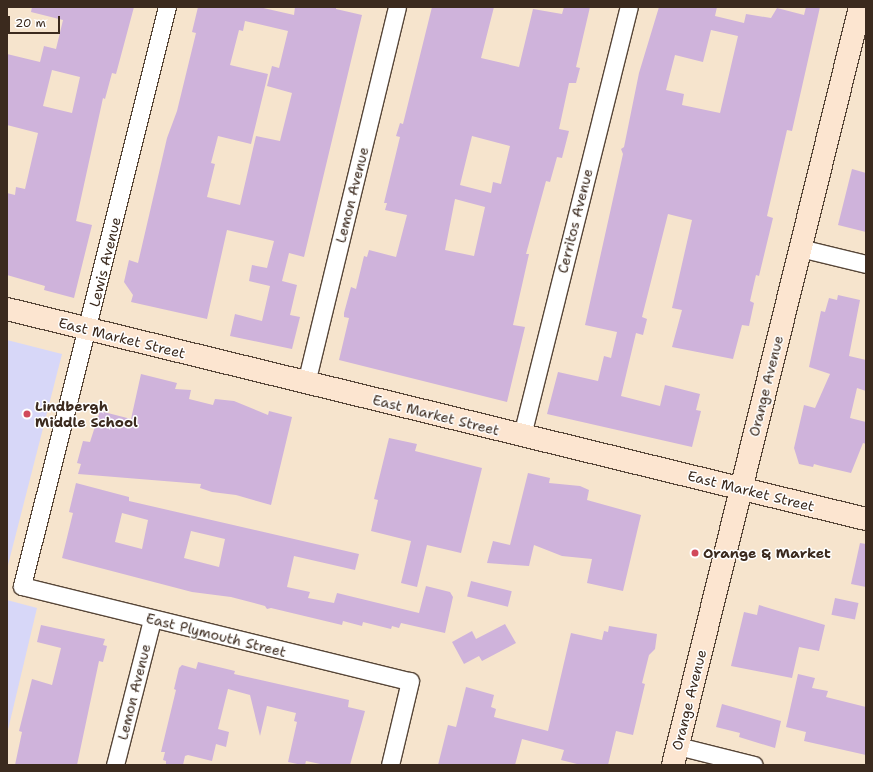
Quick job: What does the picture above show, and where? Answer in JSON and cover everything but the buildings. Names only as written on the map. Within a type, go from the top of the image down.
[{"type":"street","name":"Lewis Avenue","points":[[22,586],[88,329],[167,7]]},
{"type":"street","name":"Lemon Avenue","points":[[306,383],[397,7]]},
{"type":"street","name":"Cerritos Avenue","points":[[522,435],[629,7]]},
{"type":"street","name":"Orange Avenue","points":[[675,756],[800,248],[860,30],[860,7]]},
{"type":"street","points":[[800,248],[866,264]]},
{"type":"street","name":"East Market Street","points":[[7,309],[866,519]]},
{"type":"street","name":"East Plymouth Street","points":[[22,586],[152,620],[410,681],[390,765]]},
{"type":"street","name":"Lemon Avenue","points":[[115,765],[152,620]]},
{"type":"street","points":[[675,756],[754,765]]},
{"type":"shaded area","name":"Lindbergh Middle School","points":[[7,340],[62,354],[7,569]]},
{"type":"shaded area","points":[[7,600],[37,608],[7,734]]},
{"type":"place","name":"Lindbergh Middle School","points":[[27,414]]},
{"type":"place","name":"Orange & Market","points":[[695,553]]}]
